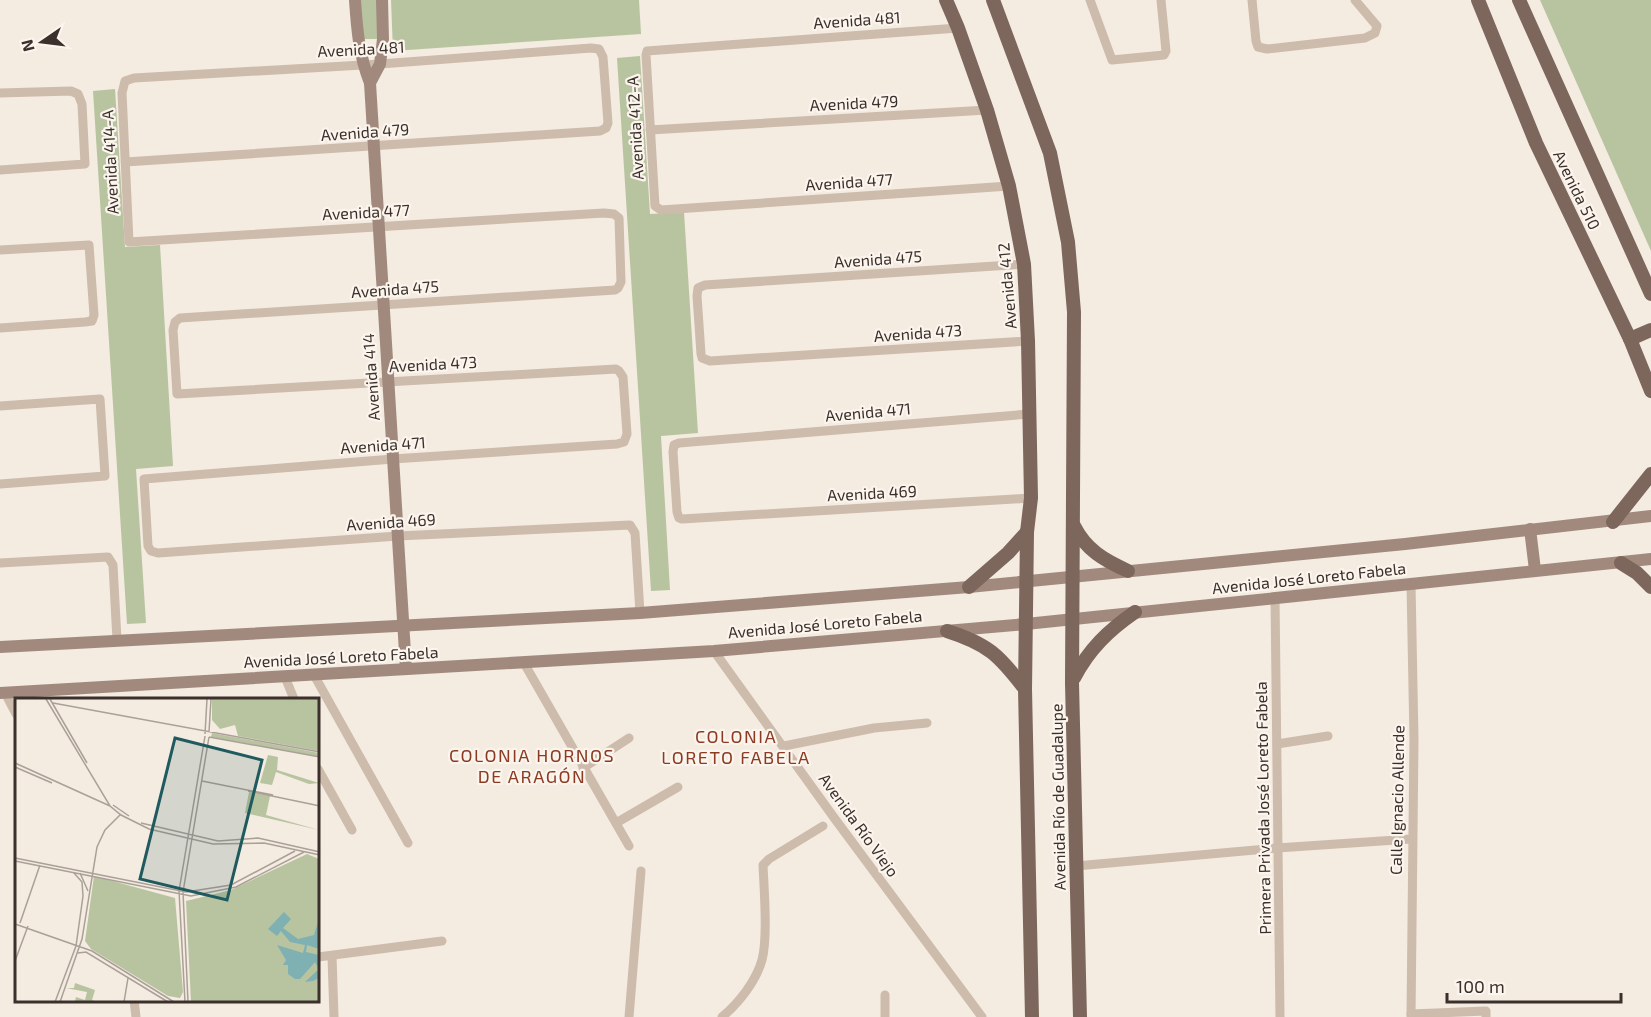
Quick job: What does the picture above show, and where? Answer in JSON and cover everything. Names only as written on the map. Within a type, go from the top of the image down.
[{"type":"main road","name":"Avenida 414","points":[[355,0],[357,40],[370,83],[406,669]]},
{"type":"main road","points":[[370,83],[380,64],[383,39],[382,0]]},
{"type":"main road","name":"Avenida 412","points":[[946,0],[987,110],[1009,186],[1024,264],[1031,498],[1027,532],[1027,581]]},
{"type":"main road","points":[[993,0],[1050,153],[1068,242],[1074,312],[1072,576]]},
{"type":"main road","name":"Avenida 510","points":[[1478,0],[1536,143],[1630,339],[1651,391]]},
{"type":"main road","name":"Avenida 510","points":[[1519,0],[1651,294]]},
{"type":"main road","points":[[1630,339],[1651,330]]},
{"type":"main road","points":[[1613,522],[1651,474]]},
{"type":"main road","name":"Avenida José Loreto Fabela","points":[[0,647],[640,613],[969,587],[1613,522],[1651,516]]},
{"type":"main road","points":[[1073,523],[1080,538],[1092,551],[1128,571]]},
{"type":"main road","points":[[1530,529],[1535,570]]},
{"type":"main road","points":[[969,587],[1008,553],[1027,532]]},
{"type":"main road","name":"Avenida José Loreto Fabela","points":[[2,693],[714,651],[1026,624],[1651,559]]},
{"type":"main road","points":[[1621,563],[1637,573],[1651,587]]},
{"type":"main road","name":"Avenida Río de Guadalupe","points":[[1072,576],[1072,683],[1080,1017]]},
{"type":"main road","name":"Avenida Río de Guadalupe","points":[[1027,581],[1025,689],[1032,1017]]},
{"type":"main road","points":[[1072,683],[1083,660],[1096,644],[1111,629],[1135,612]]},
{"type":"main road","points":[[947,631],[983,644],[1007,665],[1025,689]]},
{"type":"street","points":[[1090,0],[1112,60],[1164,55],[1166,51],[1161,0]]},
{"type":"street","points":[[1252,0],[1256,41],[1258,47],[1266,50],[1365,38],[1375,33],[1377,26],[1355,0]]},
{"type":"street","name":"Avenida 481","points":[[651,50],[958,28]]},
{"type":"street","name":"Avenida 481","points":[[125,81],[134,78],[380,64],[582,48],[599,49]]},
{"type":"street","name":"Avenida 412-A","points":[[599,49],[603,57],[608,123],[606,128]]},
{"type":"street","name":"Avenida 412-A","points":[[651,50],[646,55],[656,208]]},
{"type":"street","name":"Avenida 414-A","points":[[125,81],[122,93],[129,242]]},
{"type":"street","name":"Avenida 414-A","points":[[0,93],[71,91],[78,94],[82,104],[85,164],[0,170]]},
{"type":"street","name":"Avenida 479","points":[[651,130],[987,110]]},
{"type":"street","name":"Avenida 479","points":[[124,162],[600,132],[606,128]]},
{"type":"street","name":"Avenida 477","points":[[656,208],[660,210],[1009,186]]},
{"type":"street","name":"Avenida 477","points":[[129,242],[604,213],[614,214],[619,218],[621,282],[618,288]]},
{"type":"street","points":[[0,250],[89,245],[94,315],[92,321],[0,328]]},
{"type":"street","name":"Avenida 475","points":[[702,358],[696,296],[698,288],[705,285],[1024,264]]},
{"type":"street","name":"Avenida 475","points":[[177,393],[173,330],[175,322],[180,318],[618,288]]},
{"type":"street","name":"Avenida 473","points":[[702,358],[710,361],[1028,341]]},
{"type":"street","name":"Avenida 473","points":[[177,393],[613,369],[619,371],[623,377],[627,434],[624,442]]},
{"type":"street","points":[[0,406],[100,399],[105,476],[0,484]]},
{"type":"street","name":"Avenida 471","points":[[679,518],[673,452],[679,443],[1029,414]]},
{"type":"street","name":"Avenida 471","points":[[151,551],[148,546],[144,478],[624,442]]},
{"type":"street","name":"Avenida 469","points":[[679,518],[1031,498]]},
{"type":"street","name":"Avenida 469","points":[[151,551],[158,553],[398,536],[627,525],[632,526],[635,533],[640,613]]},
{"type":"street","points":[[0,563],[105,556],[110,559],[113,565],[117,640]]},
{"type":"street","name":"Calle Ignacio Allende","points":[[1411,584],[1414,740],[1411,839],[1411,1016]]},
{"type":"street","name":"Primera Privada José Loreto Fabela","points":[[1275,598],[1280,1017]]},
{"type":"street","name":"Avenida Río Viejo","points":[[714,651],[982,1017]]},
{"type":"street","points":[[524,663],[629,846]]},
{"type":"street","points":[[314,675],[408,843]]},
{"type":"street","points":[[285,677],[294,698]]},
{"type":"street","points":[[2,693],[15,712]]},
{"type":"street","points":[[784,746],[874,728],[927,723]]},
{"type":"street","points":[[1277,744],[1328,736]]},
{"type":"street","points":[[583,768],[630,738]]},
{"type":"street","points":[[320,772],[352,830]]},
{"type":"street","points":[[616,823],[678,787]]},
{"type":"street","points":[[722,1017],[756,976],[762,961],[765,946],[763,865],[768,859],[823,826]]},
{"type":"street","points":[[1076,866],[1411,839]]},
{"type":"street","points":[[629,1017],[640,871]]},
{"type":"street","points":[[320,957],[442,941]]},
{"type":"street","points":[[332,956],[334,1017]]},
{"type":"street","points":[[885,995],[885,1017]]},
{"type":"street","points":[[134,1002],[136,1017]]},
{"type":"street","points":[[1411,1016],[1486,1011],[1486,1017]]},
{"type":"green space","points":[[357,0],[379,0],[381,39],[357,39]]},
{"type":"green space","points":[[391,0],[639,0],[641,34],[393,51]]},
{"type":"green space","points":[[1540,0],[1651,0],[1651,251]]},
{"type":"green space","points":[[640,56],[650,214],[684,212],[698,433],[661,436],[670,590],[651,591],[617,58]]},
{"type":"green space","points":[[115,89],[125,247],[160,245],[173,466],[136,469],[146,623],[127,624],[93,91]]},
{"type":"district","name":"COLONIA LORETO FABELA","points":[[736,747]]},
{"type":"district","name":"COLONIA HORNOS DE ARAGÓN","points":[[532,766]]}]
